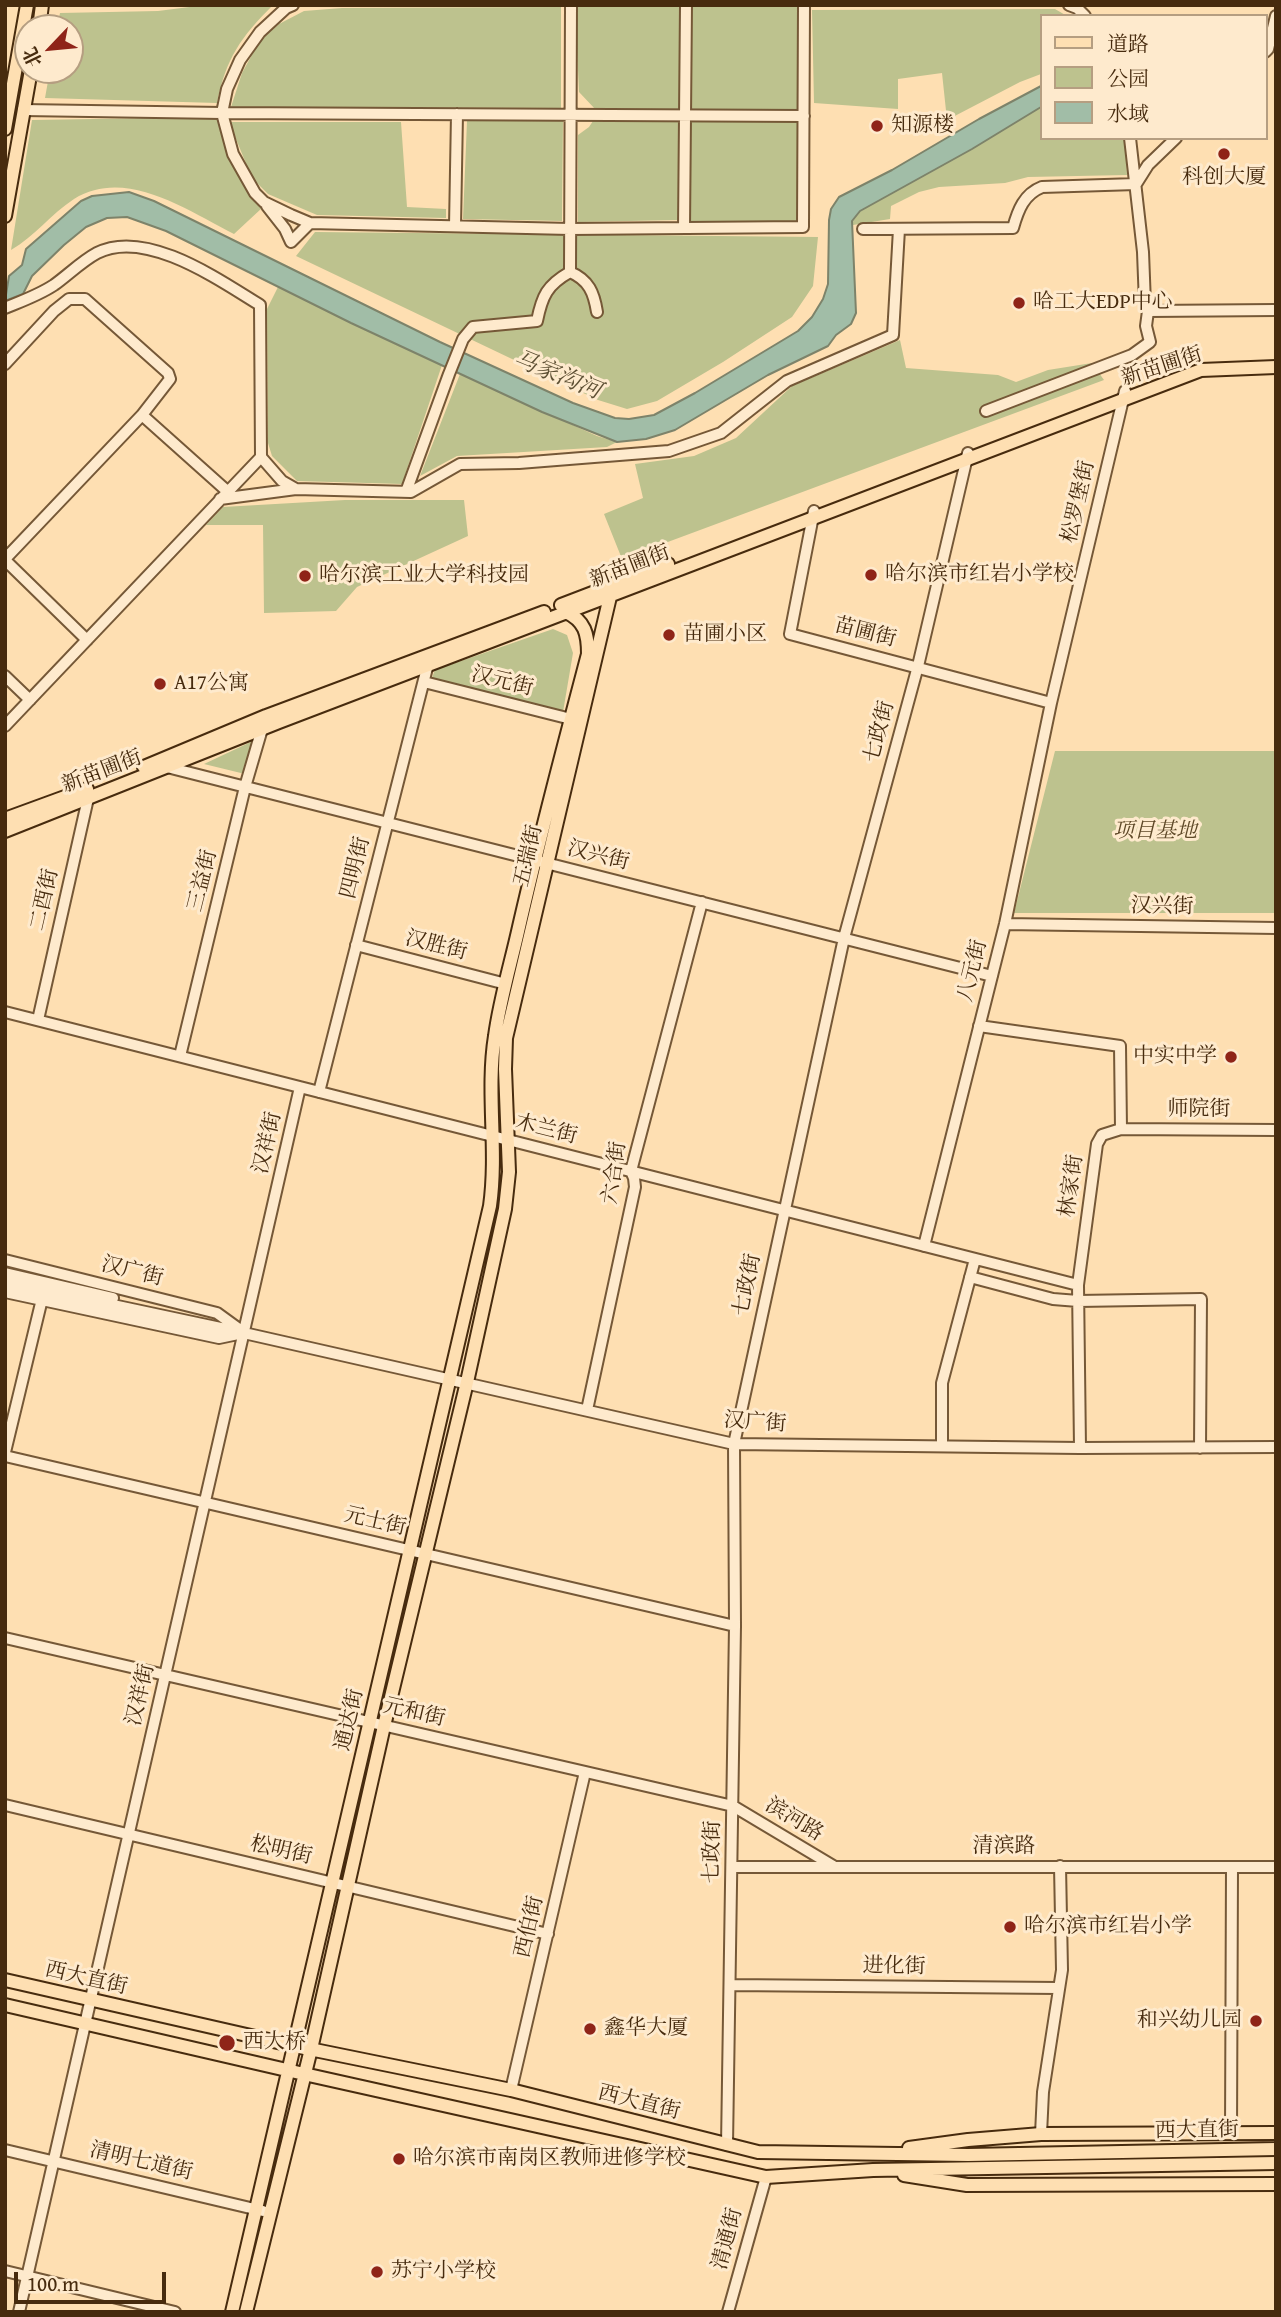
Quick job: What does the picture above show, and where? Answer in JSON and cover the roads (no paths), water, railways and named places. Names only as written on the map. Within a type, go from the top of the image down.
[{"type":"main road","points":[[5,129],[27,5]]},
{"type":"main road","points":[[5,216],[28,84]]},
{"type":"main road","name":"新苗圃街","points":[[5,831],[154,763],[967,456],[1203,362],[1276,359]]},
{"type":"main road","name":"新苗圃街","points":[[1124,395],[1201,370],[1276,367]]},
{"type":"main road","name":"新苗圃街","points":[[429,659],[566,612],[612,589]]},
{"type":"main road","name":"五瑞街","points":[[491,1136],[495,1033],[612,589]]},
{"type":"main road","name":"五瑞街","points":[[508,1140],[506,1038],[571,719],[589,654],[589,638],[582,623],[566,612]]},
{"type":"main road","name":"新苗圃街","points":[[5,819],[168,767],[264,723]]},
{"type":"main road","name":"通达街","points":[[246,2312],[289,2071],[490,1206],[494,1166],[491,1136]]},
{"type":"main road","name":"通达街","points":[[232,2312],[311,2049],[506,1209],[508,1140]]},
{"type":"main road","name":"西大直街","points":[[5,1980],[295,2046],[511,2090],[758,2152],[872,2153],[967,2161],[1276,2163]]},
{"type":"main road","name":"西大直街","points":[[5,2005],[766,2177],[967,2161],[1276,2149]]},
{"type":"main road","points":[[872,2153],[968,2140],[1041,2134],[1276,2133]]},
{"type":"main road","points":[[873,2170],[967,2185],[1276,2184]]},
{"type":"street","points":[[293,5],[286,8],[260,32],[240,60],[227,89],[222,113],[233,154],[254,193],[285,229],[291,242],[310,223]]},
{"type":"street","points":[[570,272],[571,5]]},
{"type":"street","points":[[684,228],[686,5]]},
{"type":"street","points":[[264,202],[310,223],[570,229],[803,227],[804,5]]},
{"type":"street","points":[[1270,50],[1276,16]]},
{"type":"street","points":[[23,110],[804,116]]},
{"type":"street","points":[[455,226],[457,114]]},
{"type":"street","points":[[986,411],[1132,355],[1150,342],[1146,326],[1148,311],[1145,304],[1143,252],[1130,140]]},
{"type":"street","points":[[1136,184],[1148,165],[1174,140]]},
{"type":"street","points":[[863,229],[1013,228],[1025,199],[1032,191],[1042,187],[1136,184]]},
{"type":"street","points":[[142,415],[223,495],[296,489],[411,492],[460,464],[519,463],[669,451],[721,433],[787,381],[893,335],[899,229]]},
{"type":"street","points":[[5,308],[47,289],[97,253],[117,247],[132,247],[177,258],[211,274],[260,305],[261,457],[282,481],[296,489]]},
{"type":"street","points":[[570,272],[590,286],[597,312]]},
{"type":"street","points":[[407,492],[463,339],[473,327],[537,321],[544,296],[550,286],[570,272]]},
{"type":"street","points":[[5,364],[54,311],[69,299],[85,299],[168,373],[170,379],[142,415],[5,559],[87,640]]},
{"type":"street","points":[[1148,311],[1276,310]]},
{"type":"street","name":"松罗堡街","points":[[1051,703],[1124,395]]},
{"type":"street","name":"七政街","points":[[727,2145],[736,1626],[734,1444],[844,939],[918,666],[967,456]]},
{"type":"street","points":[[5,726],[261,457]]},
{"type":"street","name":"苗圃街","points":[[813,514],[790,634],[1051,703]]},
{"type":"street","name":"四明街","points":[[319,1092],[429,659]]},
{"type":"street","points":[[5,676],[30,700]]},
{"type":"street","name":"汉元街","points":[[424,682],[571,719]]},
{"type":"street","name":"八元街","points":[[923,1246],[1005,924],[1051,703]]},
{"type":"street","name":"三益街","points":[[180,1056],[245,786],[264,723]]},
{"type":"street","name":"汉兴街","points":[[154,763],[992,976]]},
{"type":"street","name":"二酉街","points":[[37,1020],[89,793]]},
{"type":"street","name":"六合街","points":[[587,1410],[635,1187],[631,1171],[702,902]]},
{"type":"street","name":"汉兴街","points":[[1005,924],[1276,928]]},
{"type":"street","name":"汉胜街","points":[[356,945],[506,984]]},
{"type":"street","name":"木兰街","points":[[5,1012],[1078,1285]]},
{"type":"street","points":[[979,1026],[1120,1046],[1121,1129]]},
{"type":"street","name":"汉祥街","points":[[19,2312],[300,1087]]},
{"type":"street","name":"师院街","points":[[1121,1129],[1276,1130]]},
{"type":"street","name":"林家街","points":[[1080,1448],[1078,1285],[1097,1144],[1102,1135],[1121,1129]]},
{"type":"street","points":[[942,1446],[942,1383],[975,1259]]},
{"type":"street","name":"汉广街","points":[[5,1260],[217,1313],[244,1332]]},
{"type":"street","name":"汉广街","points":[[5,1273],[174,1311],[244,1332]]},
{"type":"street","points":[[970,1277],[1053,1299],[1201,1299],[1200,1448]]},
{"type":"street","name":"汉广街","points":[[5,1282],[244,1332],[734,1444],[1276,1447]]},
{"type":"street","name":"汉广街","points":[[5,1292],[219,1338],[244,1332]]},
{"type":"street","points":[[5,1454],[42,1299]]},
{"type":"street","name":"元士街","points":[[5,1454],[736,1626]]},
{"type":"street","name":"元和街","points":[[5,1639],[733,1806]]},
{"type":"street","name":"西伯街","points":[[511,2090],[585,1772]]},
{"type":"street","name":"松明街","points":[[5,1805],[548,1934]]},
{"type":"street","name":"滨河路","points":[[733,1806],[835,1867]]},
{"type":"street","points":[[1041,2134],[1043,2092],[1062,1970],[1060,1866]]},
{"type":"street","name":"清滨路","points":[[732,1867],[1276,1867]]},
{"type":"street","points":[[1231,1867],[1231,2133]]},
{"type":"street","name":"进化街","points":[[730,1985],[1058,1988]]},
{"type":"street","name":"清明七道街","points":[[5,2150],[262,2211]]},
{"type":"street","name":"清通街","points":[[728,2312],[766,2177]]},
{"type":"street","points":[[5,2271],[175,2312]]},
{"type":"water","points":[[1040,87],[1040,108],[860,211],[852,221],[856,313],[851,324],[836,335],[828,346],[768,375],[675,430],[646,439],[617,442],[542,412],[351,323],[166,231],[127,217],[107,218],[86,227],[32,276],[23,294],[5,301],[9,276],[22,265],[26,249],[81,201],[92,196],[129,192],[154,201],[440,342],[573,403],[615,418],[654,415],[798,331],[812,317],[828,284],[829,220],[831,209],[839,197],[892,170]]},
{"type":"place","name":"知源楼","points":[[877,126]]},
{"type":"place","name":"科创大厦","points":[[1224,154]]},
{"type":"place","name":"哈工大EDP中心","points":[[1019,303]]},
{"type":"place","name":"哈尔滨市红岩小学校","points":[[871,575]]},
{"type":"place","name":"哈尔滨工业大学科技园","points":[[305,576]]},
{"type":"place","name":"苗圃小区","points":[[669,635]]},
{"type":"place","name":"A17公寓","points":[[160,684]]},
{"type":"place","name":"中实中学","points":[[1231,1057]]},
{"type":"place","name":"哈尔滨市红岩小学","points":[[1010,1927]]},
{"type":"place","name":"和兴幼儿园","points":[[1256,2021]]},
{"type":"place","name":"鑫华大厦","points":[[590,2029]]},
{"type":"place","name":"西大桥","points":[[227,2043]]},
{"type":"place","name":"哈尔滨市南岗区教师进修学校","points":[[399,2159]]},
{"type":"place","name":"苏宁小学校","points":[[377,2272]]},
{"type":"water label","name":"马家沟河","points":[[557,376]]},
{"type":"park label","name":"项目基地","points":[[1155,832]]}]
